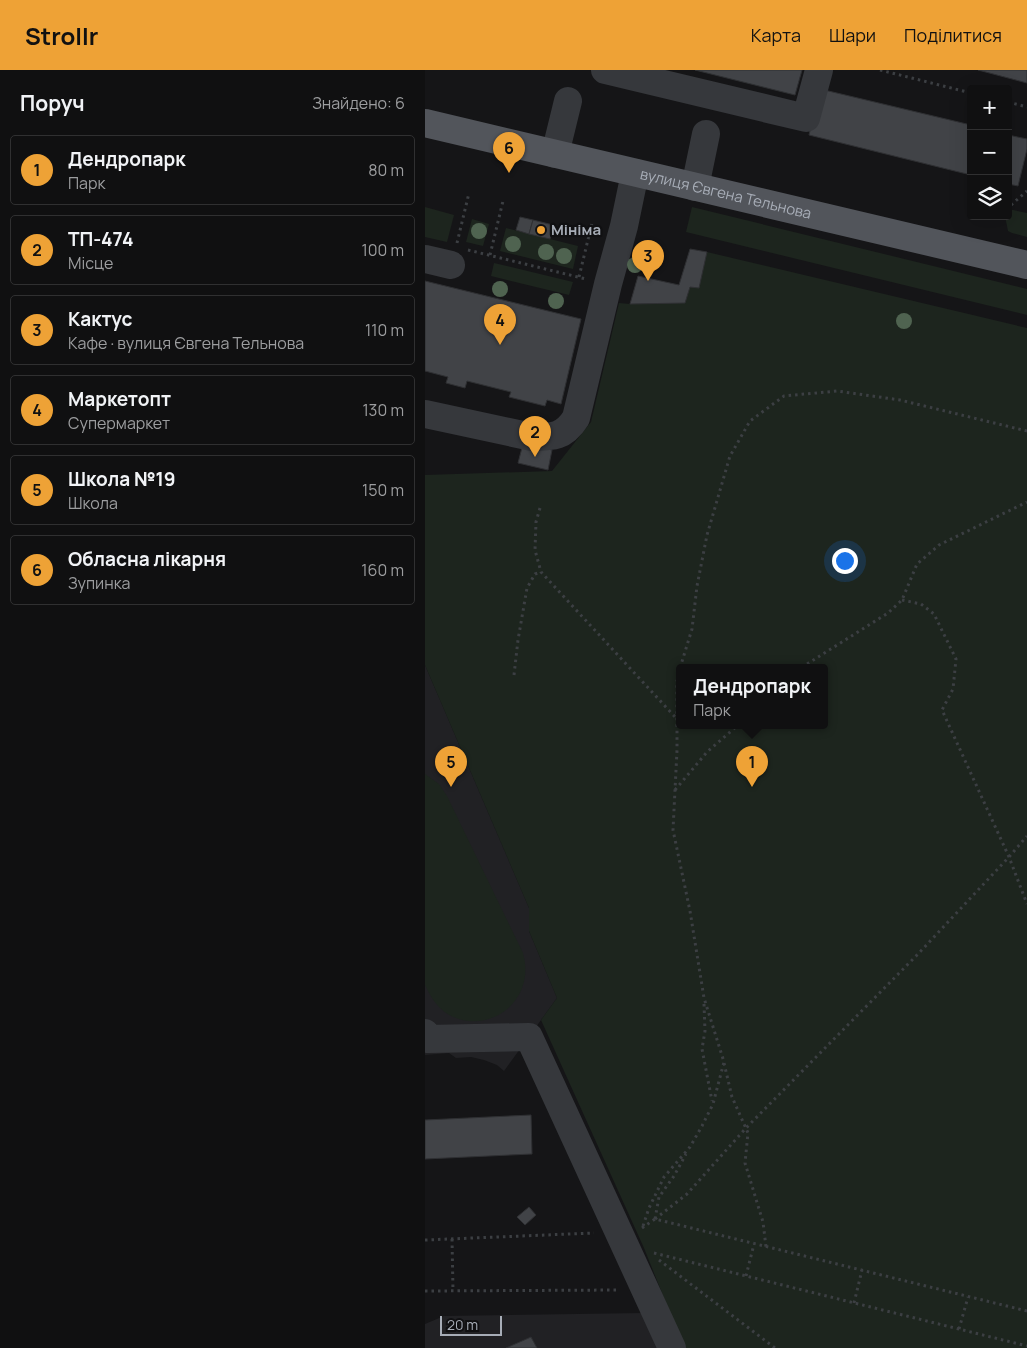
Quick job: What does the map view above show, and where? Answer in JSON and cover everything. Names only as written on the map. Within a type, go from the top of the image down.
[{"type":"main road","name":"вулиця Євгена Тельнова","points":[[426,126],[555,154],[1027,266]]},
{"type":"lane","points":[[605,70],[805,118],[819,70]]},
{"type":"lane","points":[[555,154],[568,101]]},
{"type":"lane","points":[[695,187],[706,134]]},
{"type":"lane","points":[[425,414],[532,437],[548,437],[561,433],[570,427],[576,418],[624,226],[635,173]]},
{"type":"lane","points":[[425,259],[458,257]]},
{"type":"lane","points":[[425,1033],[428,1039],[529,1037],[630,1237],[645,1290],[672,1348]]},
{"type":"path","points":[[880,70],[967,92]]},
{"type":"path","points":[[1012,103],[1027,107]]},
{"type":"path","points":[[1012,204],[1027,190]]},
{"type":"path","points":[[461,227],[469,193]]},
{"type":"path","points":[[490,255],[503,201]]},
{"type":"path","points":[[579,277],[592,223]]},
{"type":"path","points":[[458,257],[490,255],[608,284]]},
{"type":"path","points":[[682,664],[692,629],[697,586],[707,535],[730,456],[749,421],[784,396],[837,391],[900,400],[1027,431]]},
{"type":"path","points":[[807,664],[888,613],[902,600],[917,564],[939,545],[1027,502]]},
{"type":"path","points":[[540,508],[536,522],[535,550],[541,572],[676,719]]},
{"type":"path","points":[[514,675],[527,588],[535,574],[541,572]]},
{"type":"path","points":[[902,600],[921,604],[934,614],[957,659],[953,688],[942,710],[1009,857],[1027,904]]},
{"type":"path","points":[[677,729],[673,830],[690,911],[704,998],[732,1097],[748,1133],[745,1162],[763,1222],[766,1247]]},
{"type":"path","points":[[674,792],[707,752],[734,729]]},
{"type":"path","points":[[425,1240],[630,1237],[687,1194],[746,1128],[918,954],[1027,836]]},
{"type":"path","points":[[704,998],[705,1032],[702,1050],[713,1104]]},
{"type":"path","points":[[655,1219],[659,1197],[674,1176],[713,1104],[723,1062]]},
{"type":"path","points":[[630,1237],[649,1208],[664,1177],[690,1146]]},
{"type":"path","points":[[655,1219],[1027,1311]]},
{"type":"path","points":[[452,1239],[453,1291]]},
{"type":"path","points":[[746,1276],[754,1244]]},
{"type":"path","points":[[773,1348],[649,1252],[1027,1346]]},
{"type":"path","points":[[854,1303],[862,1270]]},
{"type":"path","points":[[425,1291],[645,1290]]},
{"type":"path","points":[[959,1329],[967,1297]]},
{"type":"shaded area","points":[[425,207],[454,215],[447,242],[425,237]]},
{"type":"shaded area","points":[[692,207],[1027,289],[1027,315],[686,232]]},
{"type":"shaded area","points":[[1012,210],[1027,213],[1027,237],[1008,231],[1006,220],[1012,220]]},
{"type":"shaded area","points":[[472,219],[489,224],[483,246],[466,242]]},
{"type":"shaded area","points":[[506,228],[578,246],[573,269],[500,251]]},
{"type":"shaded area","points":[[707,252],[1027,328],[1027,1348],[684,1348],[644,1248],[541,1020],[557,998],[529,931],[529,908],[425,665],[425,475],[552,471],[591,422],[619,303],[685,303],[690,287],[699,287]]},
{"type":"shaded area","points":[[494,263],[573,282],[569,295],[491,276]]},
{"type":"shaded area","points":[[425,665],[529,908],[529,931],[557,998],[504,1071],[497,1065],[471,1057],[456,1058],[449,1053],[425,1055]]},
{"type":"shaded area","points":[[425,774],[439,784],[447,796],[523,953],[525,973],[521,990],[514,1002],[504,1012],[492,1018],[479,1021],[465,1021],[452,1016],[440,1008],[431,997],[425,985]]},
{"type":"shaded area","points":[[644,1313],[660,1348],[425,1348],[425,1324],[444,1316]]},
{"type":"building","points":[[695,70],[802,70],[795,95]]},
{"type":"building","points":[[978,70],[1027,70],[1027,83]]},
{"type":"building","points":[[820,89],[967,124],[967,174],[809,135]]},
{"type":"building","points":[[1012,136],[1027,139],[1027,149],[1018,186],[1012,185]]},
{"type":"building","points":[[520,217],[533,220],[529,234],[516,230]]},
{"type":"building","name":"Мініма","points":[[533,220],[553,225],[550,239],[529,234]]},
{"type":"building","points":[[690,249],[707,252],[699,288],[690,287],[685,303],[630,304],[638,276],[679,285]]},
{"type":"building","points":[[425,281],[581,319],[561,404],[547,400],[545,406],[509,397],[511,392],[467,381],[465,388],[446,383],[448,377],[425,371]]},
{"type":"building","points":[[523,444],[552,450],[548,470],[518,463]]},
{"type":"building","points":[[531,1115],[532,1154],[425,1159],[425,1120]]},
{"type":"building","points":[[529,1207],[536,1215],[525,1225],[517,1217]]},
{"type":"building","points":[[531,1337],[537,1348],[506,1348]]},
{"type":"place","name":"Обласна лікарня","points":[[509,173]]},
{"type":"place","name":"Мініма","points":[[541,230]]},
{"type":"place","name":"Кактус","points":[[648,281]]},
{"type":"place","name":"Маркетопт","points":[[500,345]]},
{"type":"place","name":"ТП-474","points":[[535,457]]},
{"type":"place","name":"Школа №19","points":[[451,787]]},
{"type":"place","name":"Дендропарк","points":[[752,787]]}]
